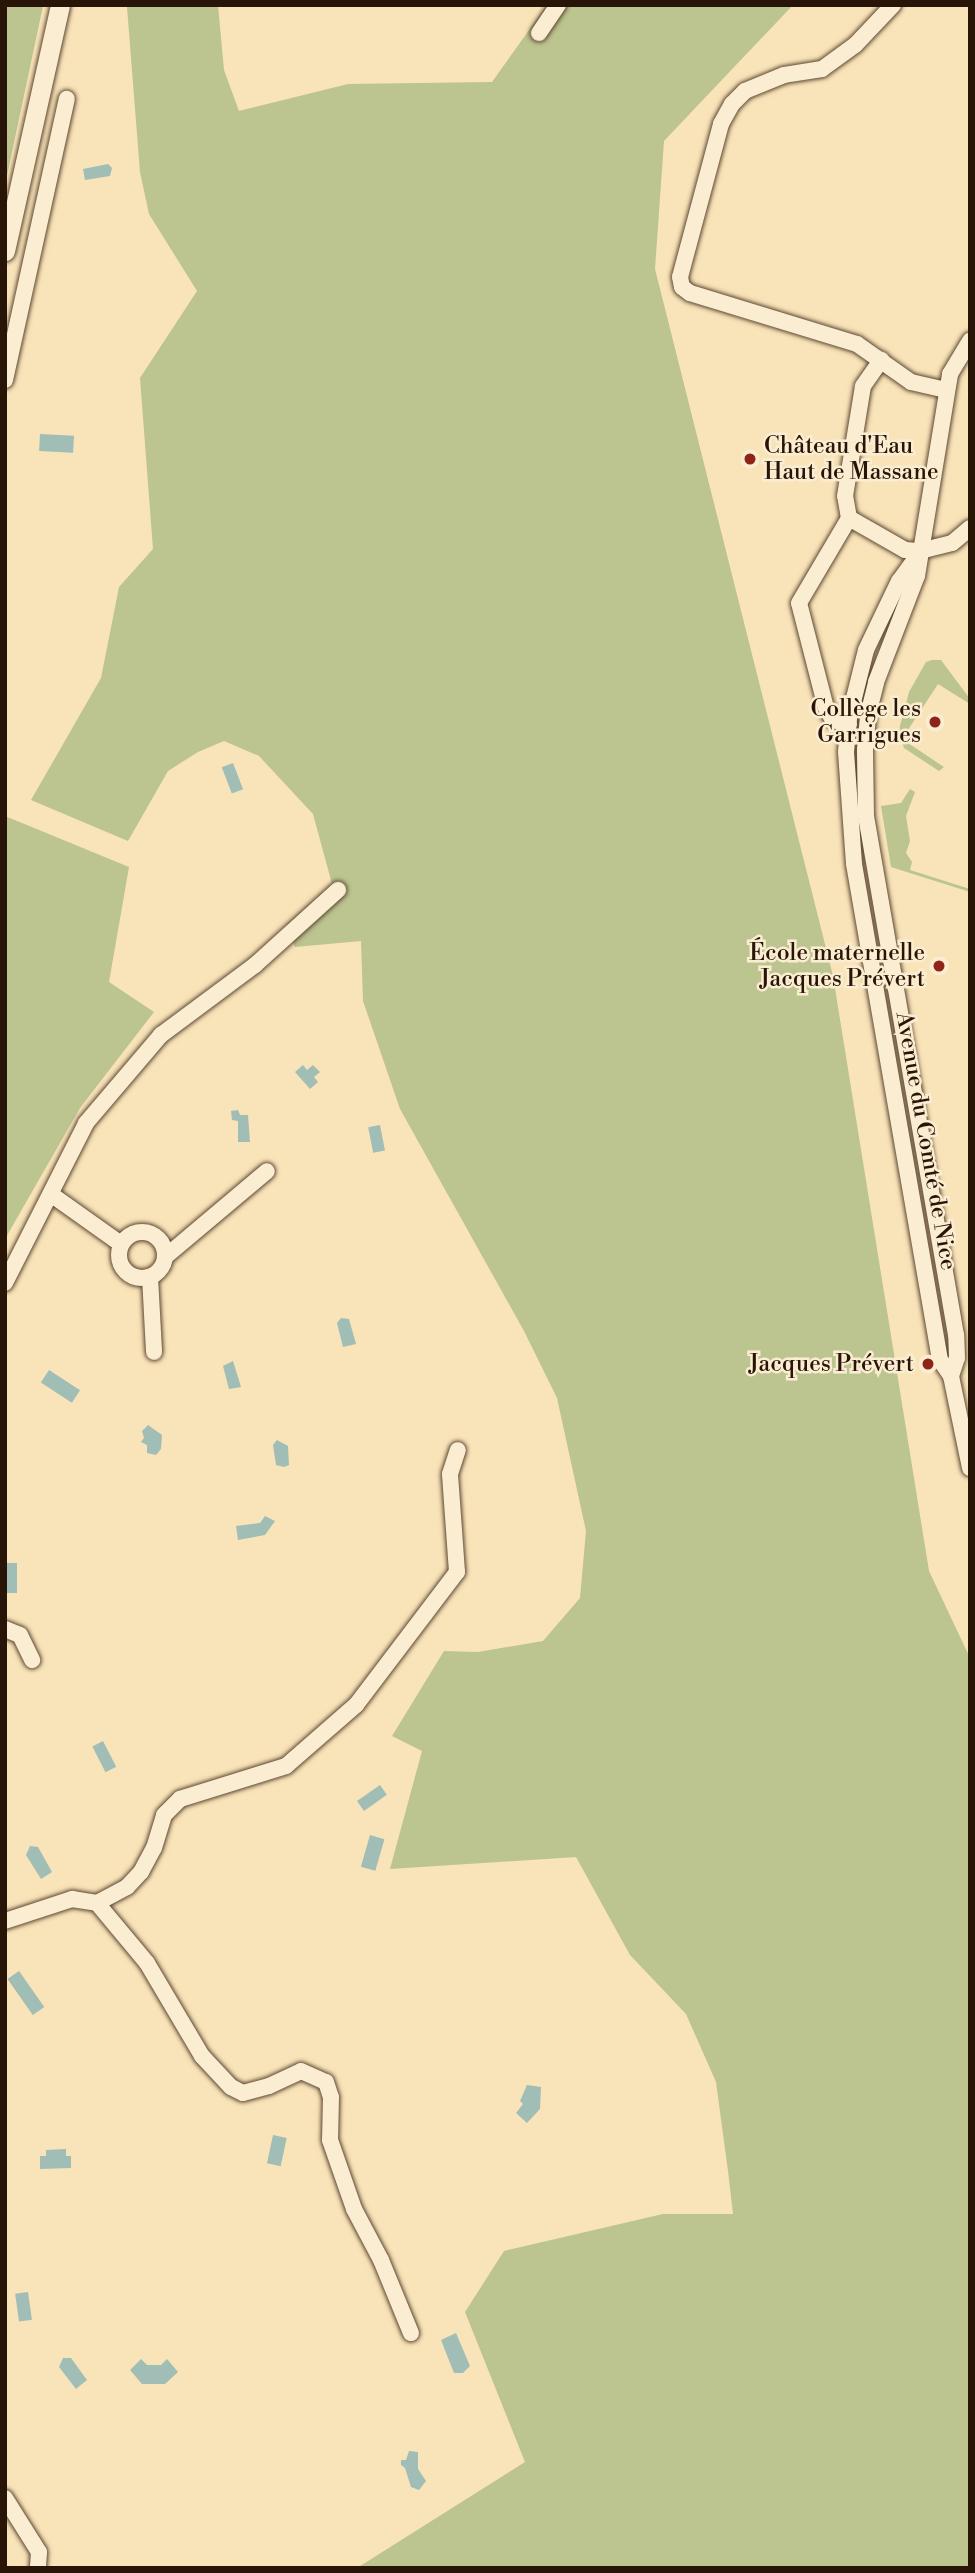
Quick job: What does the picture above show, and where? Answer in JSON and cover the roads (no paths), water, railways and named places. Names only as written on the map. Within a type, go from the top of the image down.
[{"type":"street","points":[[5,251],[60,5]]},
{"type":"street","points":[[539,33],[558,5]]},
{"type":"street","points":[[893,5],[855,45],[822,69],[784,75],[745,91],[732,104],[721,124],[680,277],[682,286],[690,293],[856,344],[911,382],[947,390]]},
{"type":"street","points":[[5,380],[67,99]]},
{"type":"street","points":[[921,551],[950,374],[970,341]]},
{"type":"street","points":[[849,724],[833,720],[826,708],[799,603],[849,518],[845,496],[863,386],[880,360]]},
{"type":"street","points":[[849,518],[905,551],[921,551],[952,543],[970,528]]},
{"type":"street","name":"Avenue du Comté de Nice","points":[[921,551],[904,570],[866,650],[849,724],[847,795],[854,864],[940,1360],[951,1376],[969,1458]]},
{"type":"street","name":"Avenue du Comté de Nice","points":[[921,551],[917,576],[876,682],[868,715],[865,750],[866,816],[956,1335],[957,1358],[951,1376]]},
{"type":"street","points":[[5,1283],[52,1195],[86,1123],[161,1035],[255,965],[338,890]]},
{"type":"street","points":[[165,1257],[161,1242],[148,1233],[133,1233],[121,1244],[118,1258],[124,1271],[136,1278],[150,1277],[160,1269],[165,1257],[267,1171]]},
{"type":"street","points":[[52,1195],[121,1244]]},
{"type":"street","points":[[150,1277],[154,1352]]},
{"type":"street","points":[[956,1335],[970,1345]]},
{"type":"street","points":[[5,1921],[72,1899],[97,1903],[127,1887],[141,1872],[154,1848],[164,1815],[180,1799],[286,1766],[356,1705],[457,1572],[450,1474],[458,1450]]},
{"type":"street","points":[[5,1629],[20,1635],[32,1660]]},
{"type":"street","points":[[97,1903],[147,1964],[202,2056],[231,2087],[243,2093],[269,2086],[301,2071],[326,2082],[331,2097],[330,2140],[354,2210],[380,2260],[411,2333]]},
{"type":"street","points":[[5,2498],[39,2552],[38,2568]]},
{"type":"water","points":[[108,164],[112,168],[110,176],[85,180],[83,169]]},
{"type":"water","points":[[40,434],[74,436],[73,453],[39,451]]},
{"type":"water","points":[[233,763],[243,789],[232,793],[222,767]]},
{"type":"water","points":[[303,1065],[307,1070],[313,1065],[320,1072],[314,1077],[318,1082],[310,1089],[295,1072]]},
{"type":"water","points":[[238,1110],[240,1115],[248,1115],[250,1142],[238,1142],[238,1121],[232,1120],[231,1111]]},
{"type":"water","points":[[380,1125],[385,1151],[373,1153],[368,1127]]},
{"type":"water","points":[[341,1318],[349,1319],[356,1344],[343,1347],[337,1323]]},
{"type":"water","points":[[233,1361],[241,1387],[229,1389],[223,1366]]},
{"type":"water","points":[[49,1370],[80,1390],[72,1403],[41,1383]]},
{"type":"water","points":[[148,1425],[162,1435],[161,1449],[156,1455],[147,1453],[147,1445],[141,1442],[144,1438],[142,1431]]},
{"type":"water","points":[[277,1440],[288,1446],[289,1465],[284,1467],[276,1465],[273,1445]]},
{"type":"water","points":[[265,1516],[275,1521],[265,1535],[238,1540],[236,1526],[260,1523]]},
{"type":"water","points":[[6,1563],[17,1563],[17,1593],[6,1593]]},
{"type":"water","points":[[103,1741],[116,1767],[105,1772],[92,1746]]},
{"type":"water","points":[[380,1785],[387,1795],[364,1811],[357,1801]]},
{"type":"water","points":[[370,1835],[384,1839],[375,1871],[361,1867]]},
{"type":"water","points":[[30,1846],[38,1847],[52,1872],[41,1879],[26,1855]]},
{"type":"water","points":[[19,1971],[44,2007],[33,2015],[8,1979]]},
{"type":"water","points":[[527,2085],[541,2087],[540,2109],[527,2123],[516,2113],[523,2104],[520,2101]]},
{"type":"water","points":[[273,2135],[287,2138],[281,2166],[267,2163]]},
{"type":"water","points":[[66,2149],[66,2156],[71,2156],[71,2168],[40,2169],[40,2156],[46,2156],[46,2150]]},
{"type":"water","points":[[28,2292],[32,2320],[19,2322],[15,2294]]},
{"type":"water","points":[[456,2333],[470,2366],[463,2373],[454,2373],[441,2340]]},
{"type":"water","points":[[63,2358],[71,2358],[87,2380],[76,2389],[59,2367]]},
{"type":"water","points":[[141,2359],[147,2365],[161,2365],[167,2359],[178,2372],[165,2384],[142,2384],[130,2370]]},
{"type":"water","points":[[409,2451],[418,2452],[418,2469],[426,2481],[419,2490],[411,2487],[405,2468],[401,2465],[401,2460],[406,2460]]},
{"type":"place","name":"Château d'Eau Haut de Massane","points":[[750,459]]},
{"type":"place","name":"Collège les Garrigues","points":[[935,722]]},
{"type":"place","name":"École maternelle Jacques Prévert","points":[[939,966]]},
{"type":"place","name":"Jacques Prévert","points":[[928,1364]]}]
